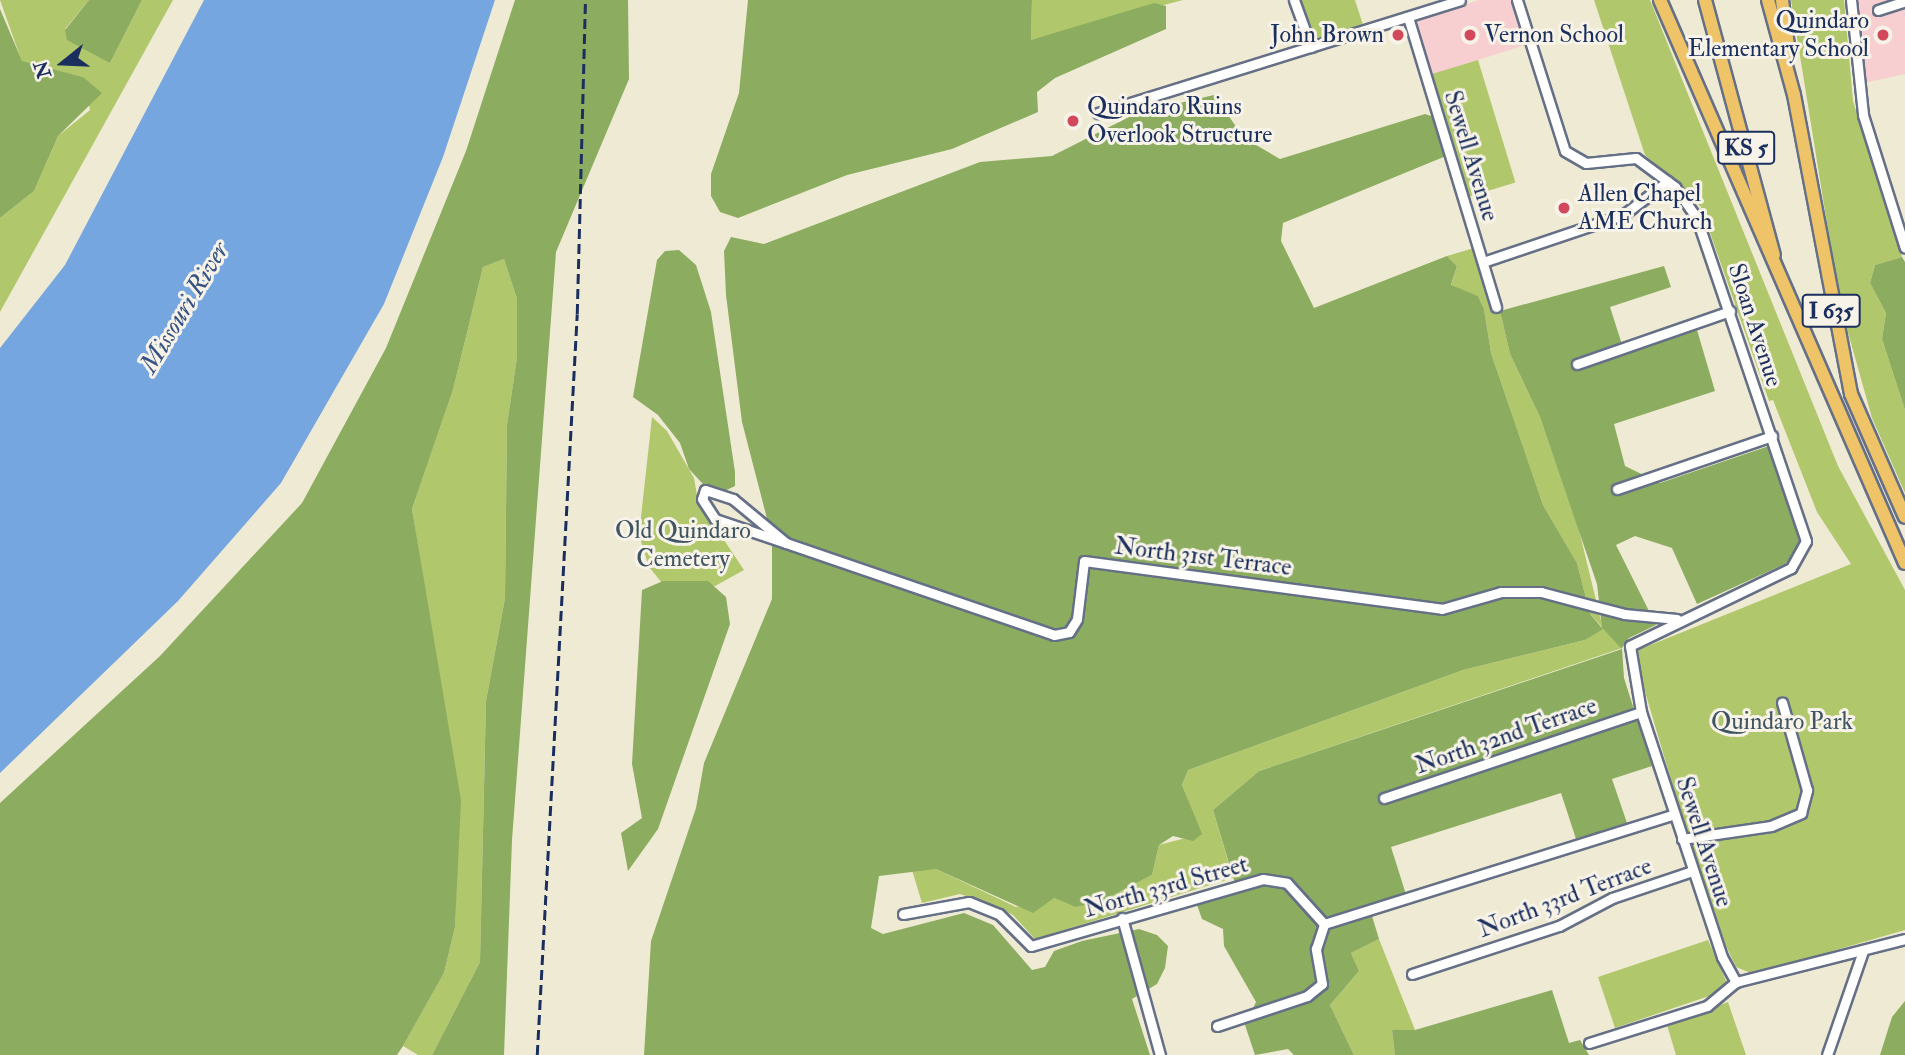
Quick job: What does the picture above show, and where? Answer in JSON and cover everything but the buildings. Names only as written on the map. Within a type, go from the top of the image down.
[{"type":"highway","name":"I 635","points":[[1660,0],[1785,296],[1905,563]]},
{"type":"highway","name":"KS 5","points":[[1705,0],[1785,296]]},
{"type":"highway","name":"I 635","points":[[1768,0],[1794,95],[1851,394],[1905,517]]},
{"type":"highway","points":[[1782,0],[1794,95]]},
{"type":"street","points":[[1294,0],[1311,47]]},
{"type":"street","points":[[1098,113],[1460,0]]},
{"type":"street","name":"Sloan Avenue","points":[[1517,0],[1561,143],[1571,158],[1586,163],[1636,158],[1668,181],[1697,219],[1772,436],[1805,552],[1791,568],[1683,618]]},
{"type":"street","points":[[1851,0],[1863,115],[1905,248]]},
{"type":"street","points":[[1878,10],[1905,1]]},
{"type":"street","name":"Sewell Avenue","points":[[1408,17],[1496,307]]},
{"type":"street","points":[[1483,262],[1623,215],[1668,181]]},
{"type":"street","points":[[1577,364],[1730,311]]},
{"type":"street","points":[[1617,489],[1772,436]]},
{"type":"street","name":"North 31st Terrace","points":[[786,543],[733,499],[705,491],[702,499],[715,519],[1054,635],[1069,632],[1077,620],[1084,561],[1442,609],[1521,590],[1624,614],[1683,618]]},
{"type":"street","name":"Sewell Avenue","points":[[1683,618],[1630,646],[1641,712],[1692,871],[1736,982]]},
{"type":"street","points":[[1682,839],[1771,826],[1801,813],[1807,790],[1782,702]]},
{"type":"street","name":"North 32nd Terrace","points":[[1384,798],[1641,712]]},
{"type":"street","points":[[1217,1026],[1307,996],[1322,984],[1316,949],[1324,924],[1674,814]]},
{"type":"street","name":"North 33rd Terrace","points":[[1412,974],[1559,926],[1612,898],[1692,871]]},
{"type":"street","name":"North 33rd Street","points":[[903,914],[970,902],[999,914],[1031,946],[1263,879],[1287,883],[1324,924]]},
{"type":"street","points":[[1122,918],[1160,1055]]},
{"type":"street","points":[[1589,1044],[1707,1006],[1736,982],[1905,939]]},
{"type":"street","points":[[1825,1054],[1863,951]]},
{"type":"shaded area","name":"Vernon School","points":[[1479,0],[1512,0],[1525,45],[1431,75],[1417,20]]},
{"type":"shaded area","name":"Quindaro Elementary School","points":[[1857,0],[1905,0],[1905,74],[1864,83]]},
{"type":"green space","points":[[0,0],[89,0],[65,29],[110,63],[142,0],[173,0],[0,312],[0,218],[34,191],[58,136],[90,110],[83,77],[22,62]]},
{"type":"green space","points":[[89,0],[142,0],[110,63],[67,40],[65,30]]},
{"type":"green space","points":[[515,0],[628,0],[629,79],[556,252],[512,840],[504,1055],[432,1055],[480,962],[486,701],[505,598],[507,425],[517,357],[517,299],[504,259],[483,267],[453,390],[412,509],[461,800],[455,927],[444,973],[403,1046],[397,1055],[0,1055],[0,803],[160,656],[302,503],[386,348],[466,151]]},
{"type":"green space","points":[[748,0],[1032,0],[1031,40],[1154,3],[1166,6],[1166,29],[1055,78],[1037,92],[1038,112],[952,149],[847,175],[738,218],[720,212],[711,196],[711,174],[739,93]]},
{"type":"green space","points":[[1032,0],[1183,0],[1031,40]]},
{"type":"green space","points":[[1299,0],[1355,0],[1363,25],[1317,38]]},
{"type":"green space","name":"Quindaro Park","points":[[1594,0],[1650,0],[1838,466],[1905,590],[1905,930],[1753,974],[1736,967],[1711,915],[1638,668],[1638,650],[1851,564],[1817,512],[1773,400],[1769,401],[1701,207],[1645,155]]},
{"type":"green space","points":[[1791,0],[1844,0],[1853,101],[1902,257],[1875,265],[1870,283],[1886,313],[1882,339],[1905,410],[1905,493],[1872,418],[1840,304]]},
{"type":"green space","points":[[0,9],[22,61],[83,77],[102,93],[58,136],[34,191],[0,218]]},
{"type":"green space","points":[[1478,60],[1515,182],[1469,197],[1431,74]]},
{"type":"green space","points":[[1214,95],[1244,138],[1280,159],[1425,114],[1434,117],[1446,156],[1283,223],[1281,241],[1314,308],[1447,256],[1457,266],[1451,285],[1478,296],[1484,309],[1491,353],[1543,505],[1577,563],[1590,614],[1602,628],[1597,584],[1540,417],[1510,354],[1500,311],[1664,266],[1671,287],[1610,307],[1625,354],[1697,330],[1715,391],[1614,424],[1625,466],[1660,483],[1769,446],[1800,536],[1798,550],[1785,564],[1697,604],[1672,548],[1635,536],[1616,545],[1656,625],[1629,638],[1622,648],[1624,678],[1652,766],[1612,779],[1627,823],[1576,839],[1561,793],[1391,847],[1409,904],[1372,916],[1379,939],[1351,953],[1359,971],[1330,1005],[1354,1055],[1294,1055],[1288,1049],[1255,1055],[1245,1025],[1256,1002],[1224,946],[1223,929],[1202,919],[1196,902],[1237,890],[1213,810],[1259,771],[1622,649],[1603,629],[1585,640],[1463,670],[1188,770],[1182,785],[1202,834],[1193,841],[1173,836],[1159,845],[1152,875],[1096,904],[1075,907],[1054,898],[1033,913],[936,869],[879,876],[871,928],[883,934],[964,913],[993,925],[1032,970],[1045,967],[1054,951],[1082,941],[1139,929],[1157,935],[1168,946],[1165,968],[1157,984],[1132,999],[1150,1055],[644,1055],[651,941],[696,808],[704,763],[772,599],[772,538],[742,422],[726,295],[724,251],[731,237],[764,244],[980,162],[1052,156],[1137,113]]},
{"type":"green space","points":[[1474,248],[1491,311],[1500,311],[1510,354],[1540,417],[1578,526],[1603,628],[1590,614],[1577,563],[1543,505],[1491,353],[1484,309],[1478,296],[1451,286],[1457,266],[1447,256]]},
{"type":"green space","points":[[679,250],[696,265],[711,312],[735,472],[735,486],[714,496],[689,469],[680,443],[658,415],[633,397],[657,260],[665,251]]},
{"type":"green space","points":[[1902,257],[1905,262],[1905,410],[1882,339],[1886,313],[1870,283],[1875,265]]},
{"type":"green space","points":[[504,259],[517,299],[517,357],[507,425],[505,598],[486,701],[480,962],[432,1055],[418,1055],[403,1046],[444,973],[455,927],[457,868],[446,723],[412,509],[453,390],[483,267]]},
{"type":"green space","name":"Old Quindaro Cemetery","points":[[652,417],[667,431],[694,478],[698,501],[744,570],[715,586],[662,583],[649,567],[639,535]]},
{"type":"green space","points":[[663,581],[708,581],[726,597],[730,624],[658,829],[628,871],[621,833],[642,818],[632,764],[642,590]]},
{"type":"green space","points":[[1603,628],[1622,648],[1259,771],[1213,810],[1233,878],[1035,939],[1013,915],[960,894],[922,903],[912,870],[936,869],[1016,907],[1054,898],[1075,907],[1096,904],[1152,875],[1159,845],[1201,834],[1182,785],[1188,770],[1463,670],[1585,640]]},
{"type":"green space","points":[[1379,939],[1415,1030],[1392,1030],[1395,1055],[1354,1055],[1330,1005],[1359,971],[1351,953]]},
{"type":"green space","points":[[1708,940],[1727,983],[1718,993],[1615,1028],[1598,977]]},
{"type":"green space","points":[[1552,990],[1569,1043],[1580,1040],[1589,1055],[1395,1055],[1392,1030],[1415,1030]]},
{"type":"green space","points":[[1905,1001],[1905,1055],[1880,1055],[1892,1017]]},
{"type":"green space","points":[[1728,1002],[1746,1055],[1676,1055],[1667,1025]]},
{"type":"water","name":"Missouri River","points":[[204,0],[495,0],[443,157],[384,304],[281,483],[178,601],[0,773],[0,348],[65,265]]},
{"type":"railway","points":[[537,1055],[577,314],[585,0]]},
{"type":"place","name":"John Brown","points":[[1398,35]]},
{"type":"place","name":"Vernon School","points":[[1470,35]]},
{"type":"place","name":"Quindaro Elementary School","points":[[1883,35]]},
{"type":"place","name":"Quindaro Ruins Overlook Structure","points":[[1073,121]]},
{"type":"place","name":"Allen Chapel AME Church","points":[[1564,208]]}]
